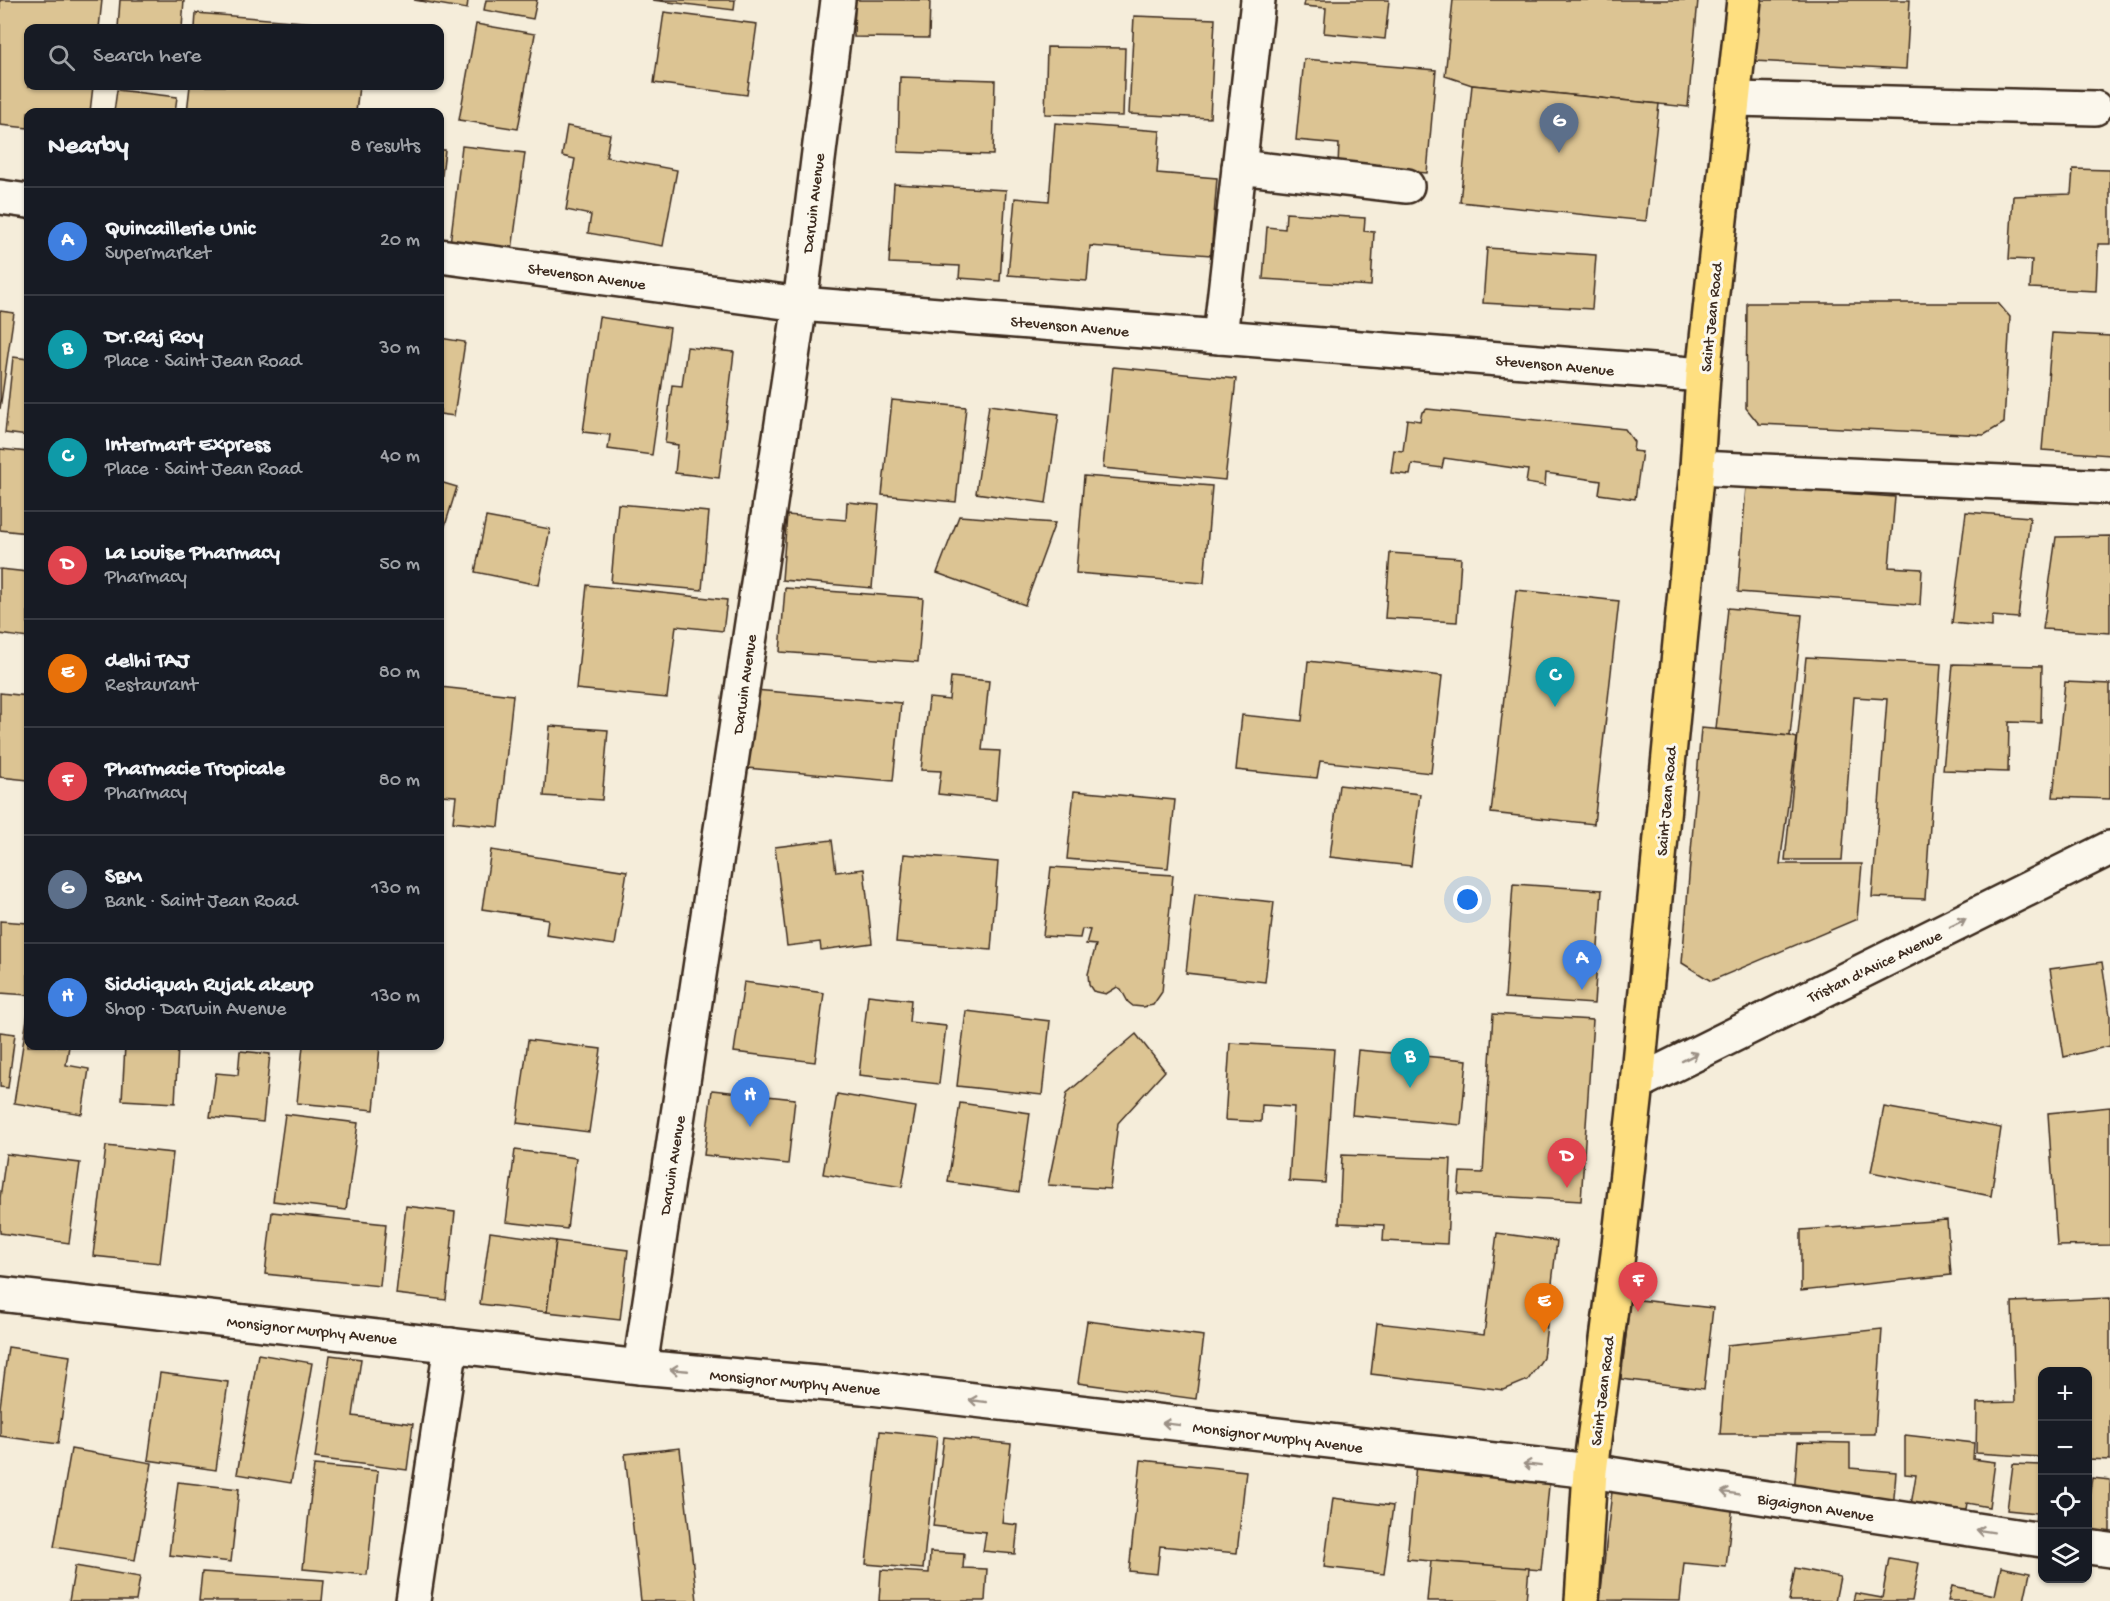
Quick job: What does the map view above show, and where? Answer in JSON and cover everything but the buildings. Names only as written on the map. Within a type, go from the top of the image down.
[{"type":"main road","name":"Saint Jean Road","points":[[1582,1601],[1590,1472],[1638,1083],[1697,468],[1703,375],[1744,0]]},
{"type":"street","name":"Darwin Avenue","points":[[640,1367],[800,304],[838,0]]},
{"type":"street","points":[[1220,337],[1258,0]]},
{"type":"street","points":[[1734,99],[2095,108]]},
{"type":"street","points":[[1239,167],[1407,186]]},
{"type":"street","points":[[0,197],[24,200]]},
{"type":"street","name":"Stevenson Avenue","points":[[444,257],[800,304],[1703,375]]},
{"type":"street","points":[[1697,468],[2110,487]]},
{"type":"street","name":"Tristan d'Avice Avenue","points":[[1638,1083],[2110,848]]},
{"type":"street","name":"Monsignor Murphy Avenue","points":[[0,1294],[640,1367],[862,1387],[1590,1472]]},
{"type":"street","points":[[413,1601],[451,1345]]},
{"type":"street","name":"Bigaignon Avenue","points":[[1590,1472],[2038,1539]]},
{"type":"street","points":[[2092,1548],[2110,1550]]},
{"type":"place","name":"SBM","points":[[1559,153]]},
{"type":"place","name":"Intermart Express","points":[[1555,707]]},
{"type":"place","name":"Quincaillerie Unic","points":[[1582,990]]},
{"type":"place","name":"Dr.Raj Roy","points":[[1410,1088]]},
{"type":"place","name":"Siddiquah Rujak akeup","points":[[750,1127]]},
{"type":"place","name":"La Louise Pharmacy","points":[[1567,1188]]},
{"type":"place","name":"Pharmacie Tropicale","points":[[1638,1312]]},
{"type":"place","name":"delhi TAJ","points":[[1544,1333]]}]
